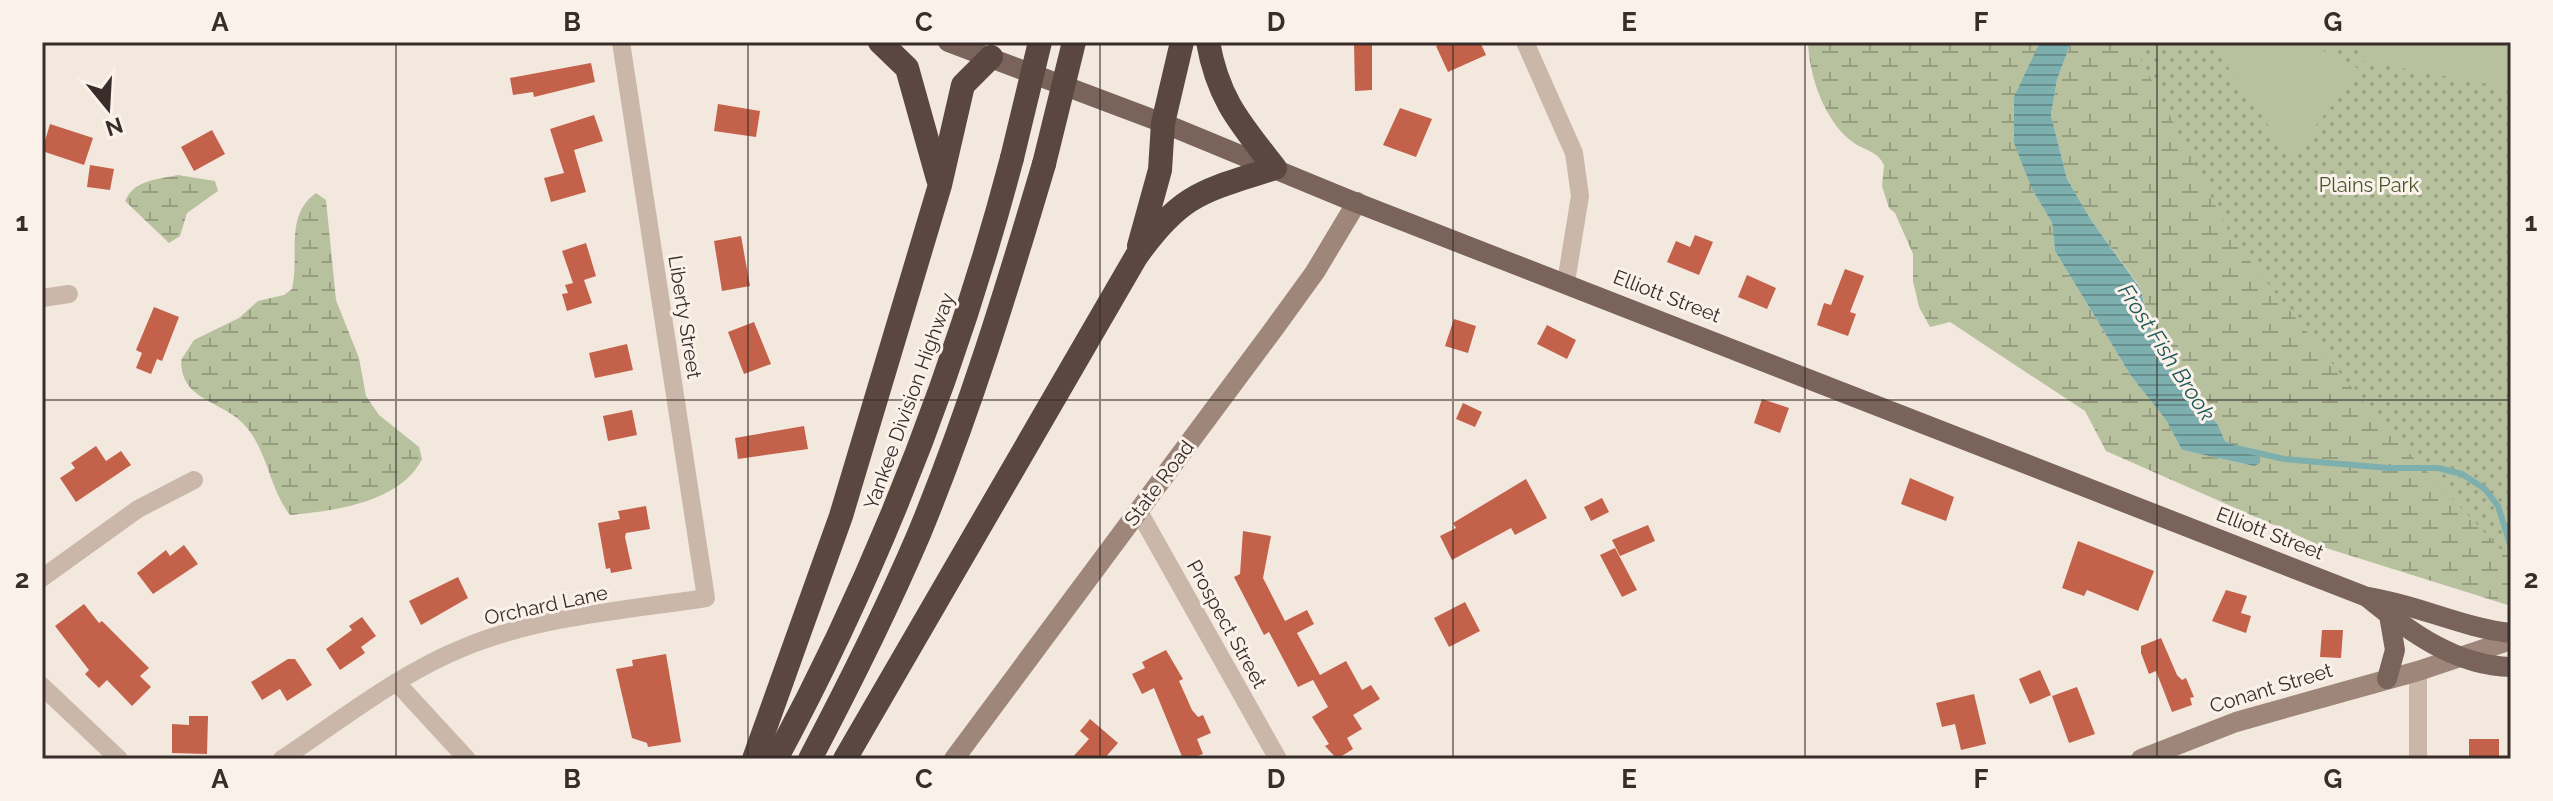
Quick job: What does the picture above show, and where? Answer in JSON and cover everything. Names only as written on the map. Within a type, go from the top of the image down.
[{"type":"highway","points":[[880,42],[907,68],[911,77],[940,185]]},
{"type":"highway","name":"Yankee Division Highway","points":[[776,759],[859,593],[901,496],[969,307],[1012,158],[1040,42]]},
{"type":"highway","points":[[810,759],[864,654],[919,533],[995,328],[1044,164],[1074,42]]},
{"type":"highway","points":[[1136,257],[1160,170],[1163,123],[1182,42]]},
{"type":"highway","points":[[845,759],[1136,257],[1162,220],[1186,200],[1275,168],[1234,117],[1214,78],[1208,42]]},
{"type":"highway","points":[[754,759],[841,516],[940,185],[963,85],[991,57]]},
{"type":"main road","name":"Elliott Street","points":[[949,42],[1163,123],[1357,202],[2367,597],[2416,606],[2474,626],[2511,633]]},
{"type":"main road","name":"State Road","points":[[954,759],[1315,272],[1357,202]]},
{"type":"main road","name":"Elliott Street","points":[[2367,597],[2389,615],[2459,658],[2509,667]]},
{"type":"main road","points":[[2387,679],[2395,650],[2389,615]]},
{"type":"main road","name":"Conant Street","points":[[2141,759],[2236,722],[2418,671],[2511,640]]},
{"type":"main road","name":"Conant Street","points":[[2418,671],[2509,667]]},
{"type":"street","name":"Liberty Street","points":[[621,42],[706,598]]},
{"type":"street","points":[[1525,42],[1574,153],[1580,196],[1566,282]]},
{"type":"street","points":[[42,298],[69,294]]},
{"type":"street","points":[[42,578],[138,509],[194,480]]},
{"type":"street","name":"Prospect Street","points":[[1138,510],[1278,759]]},
{"type":"street","name":"Orchard Lane","points":[[282,759],[433,661],[508,633],[706,598]]},
{"type":"street","points":[[2418,671],[2418,759]]},
{"type":"street","points":[[397,683],[467,759]]},
{"type":"street","points":[[42,686],[119,759]]},
{"type":"green space","points":[[1808,42],[2040,42],[2036,56],[2032,189],[2052,223],[2055,251],[2131,376],[2166,420],[2182,450],[2254,466],[2253,454],[2225,441],[2218,425],[2177,378],[2153,336],[2140,287],[2091,220],[2067,179],[2051,115],[2057,80],[2071,42],[2156,42],[2511,511],[2511,606],[2326,548],[2106,451],[2085,411],[1950,322],[1930,327],[1919,307],[1913,281],[1913,254],[1895,213],[1889,208],[1882,186],[1884,165],[1875,154],[1854,143],[1835,124],[1815,84]]},
{"type":"green space","name":"Plains Park","points":[[2132,42],[2511,42],[2511,560],[2379,422],[2233,240]]},
{"type":"green space","points":[[2211,42],[2306,42],[2361,70],[2290,157]]},
{"type":"green space","points":[[2360,42],[2511,42],[2511,88],[2357,60]]},
{"type":"green space","points":[[178,175],[215,181],[218,191],[187,213],[180,236],[169,243],[125,201],[141,184]]},
{"type":"green space","points":[[316,193],[326,200],[336,300],[359,358],[366,396],[379,415],[419,447],[422,459],[412,474],[382,495],[345,507],[290,515],[247,428],[237,418],[192,390],[182,372],[181,360],[194,340],[239,318],[258,301],[284,295],[292,289],[296,225],[306,202]]},
{"type":"water","points":[[2040,42],[2071,42],[2057,80],[2051,115],[2067,179],[2091,220],[2140,288],[2153,336],[2177,378],[2218,425],[2225,441],[2260,456],[2260,463],[2254,466],[2182,450],[2166,420],[2131,376],[2055,251],[2052,223],[2032,189],[2014,143],[2014,97]]},
{"type":"building","points":[[1354,42],[1372,42],[1372,90],[1355,91]]},
{"type":"building","points":[[1445,42],[1480,42],[1486,55],[1448,72],[1436,46]]},
{"type":"building","points":[[591,63],[595,82],[534,97],[533,92],[513,95],[510,78]]},
{"type":"building","points":[[718,104],[760,111],[756,137],[714,131]]},
{"type":"building","points":[[1400,108],[1432,119],[1416,157],[1383,145]]},
{"type":"building","points":[[594,115],[603,141],[574,150],[586,192],[551,202],[544,178],[564,173],[550,129]]},
{"type":"building","points":[[50,124],[93,138],[84,165],[42,151]]},
{"type":"building","points":[[212,130],[225,154],[194,171],[181,147]]},
{"type":"building","points":[[90,165],[114,169],[110,190],[87,187]]},
{"type":"building","points":[[1695,235],[1713,242],[1699,275],[1667,262],[1676,241],[1690,247]]},
{"type":"building","points":[[741,236],[750,286],[722,291],[714,241]]},
{"type":"building","points":[[586,243],[596,276],[584,280],[592,303],[567,311],[562,294],[568,293],[565,285],[573,283],[562,251]]},
{"type":"building","points":[[1845,269],[1864,276],[1850,312],[1856,314],[1848,336],[1817,325],[1824,303],[1831,305]]},
{"type":"building","points":[[1747,275],[1776,288],[1767,309],[1738,297]]},
{"type":"building","points":[[154,307],[179,317],[162,361],[157,359],[151,374],[136,368],[142,353],[136,350]]},
{"type":"building","points":[[1454,319],[1476,326],[1468,353],[1445,346]]},
{"type":"building","points":[[754,322],[771,364],[744,374],[728,332]]},
{"type":"building","points":[[1547,325],[1576,340],[1567,359],[1537,344]]},
{"type":"building","points":[[627,344],[633,370],[595,378],[589,353]]},
{"type":"building","points":[[1762,399],[1789,408],[1780,433],[1754,423]]},
{"type":"building","points":[[1463,403],[1482,412],[1475,427],[1456,419]]},
{"type":"building","points":[[632,410],[637,435],[608,441],[603,416]]},
{"type":"building","points":[[804,426],[808,449],[738,459],[735,438]]},
{"type":"building","points":[[96,446],[106,461],[121,451],[131,465],[76,502],[60,478],[75,468],[71,463]]},
{"type":"building","points":[[1910,478],[1954,497],[1946,521],[1901,504]]},
{"type":"building","points":[[1526,479],[1547,518],[1515,535],[1511,528],[1452,560],[1440,536],[1456,528],[1453,523]]},
{"type":"building","points":[[1602,498],[1609,512],[1591,521],[1584,507]]},
{"type":"building","points":[[646,506],[650,529],[626,533],[625,537],[632,569],[611,573],[610,568],[606,569],[598,523],[620,519],[618,511]]},
{"type":"building","points":[[1648,525],[1655,541],[1620,556],[1612,540]]},
{"type":"building","points":[[1243,531],[1271,536],[1263,578],[1285,621],[1307,610],[1314,624],[1297,633],[1320,675],[1346,661],[1362,690],[1371,685],[1380,699],[1353,715],[1362,729],[1347,738],[1353,749],[1337,759],[1325,746],[1329,744],[1312,717],[1328,707],[1313,680],[1298,687],[1269,632],[1264,635],[1234,577],[1240,574]]},
{"type":"building","points":[[2078,541],[2154,571],[2138,611],[2087,590],[2084,596],[2062,588]]},
{"type":"building","points":[[184,545],[198,564],[153,594],[137,573],[166,550],[170,556]]},
{"type":"building","points":[[1615,548],[1637,590],[1622,597],[1600,555]]},
{"type":"building","points":[[458,577],[468,598],[421,625],[409,601]]},
{"type":"building","points":[[2226,590],[2247,596],[2241,613],[2251,616],[2246,633],[2212,621]]},
{"type":"building","points":[[1465,602],[1480,631],[1449,647],[1434,618]]},
{"type":"building","points":[[84,604],[99,623],[102,621],[149,668],[140,676],[151,687],[132,706],[107,680],[99,688],[85,674],[89,670],[55,626]]},
{"type":"building","points":[[362,617],[376,636],[361,647],[365,653],[340,670],[326,649],[352,630],[349,626]]},
{"type":"building","points":[[2322,630],[2343,630],[2341,658],[2320,657]]},
{"type":"building","points":[[2161,638],[2177,675],[2182,680],[2186,678],[2194,697],[2190,698],[2192,705],[2172,712],[2156,671],[2149,674],[2141,653],[2141,646]]},
{"type":"building","points":[[1166,650],[1183,679],[1179,681],[1192,710],[1198,717],[1203,715],[1211,733],[1197,739],[1203,754],[1189,759],[1183,759],[1154,688],[1142,694],[1132,674],[1145,668],[1142,662]]},
{"type":"building","points":[[666,654],[681,742],[648,747],[647,743],[632,738],[616,669],[633,666],[632,660]]},
{"type":"building","points":[[288,659],[295,659],[312,685],[287,701],[280,689],[262,700],[251,682]]},
{"type":"building","points":[[2040,670],[2051,695],[2030,704],[2019,679]]},
{"type":"building","points":[[2077,687],[2095,734],[2069,743],[2052,696]]},
{"type":"building","points":[[1974,694],[1986,744],[1961,750],[1955,724],[1942,727],[1936,703]]},
{"type":"building","points":[[189,716],[208,716],[207,754],[172,753],[172,724],[189,725]]},
{"type":"building","points":[[1090,719],[1118,743],[1104,759],[1071,759],[1089,739],[1080,731]]},
{"type":"building","points":[[2469,739],[2499,739],[2499,759],[2469,759]]},
{"type":"waterway","name":"Frost Fish Brook","points":[[2236,448],[2284,459],[2389,468],[2438,468],[2462,474],[2485,489],[2498,506],[2511,547]]}]
